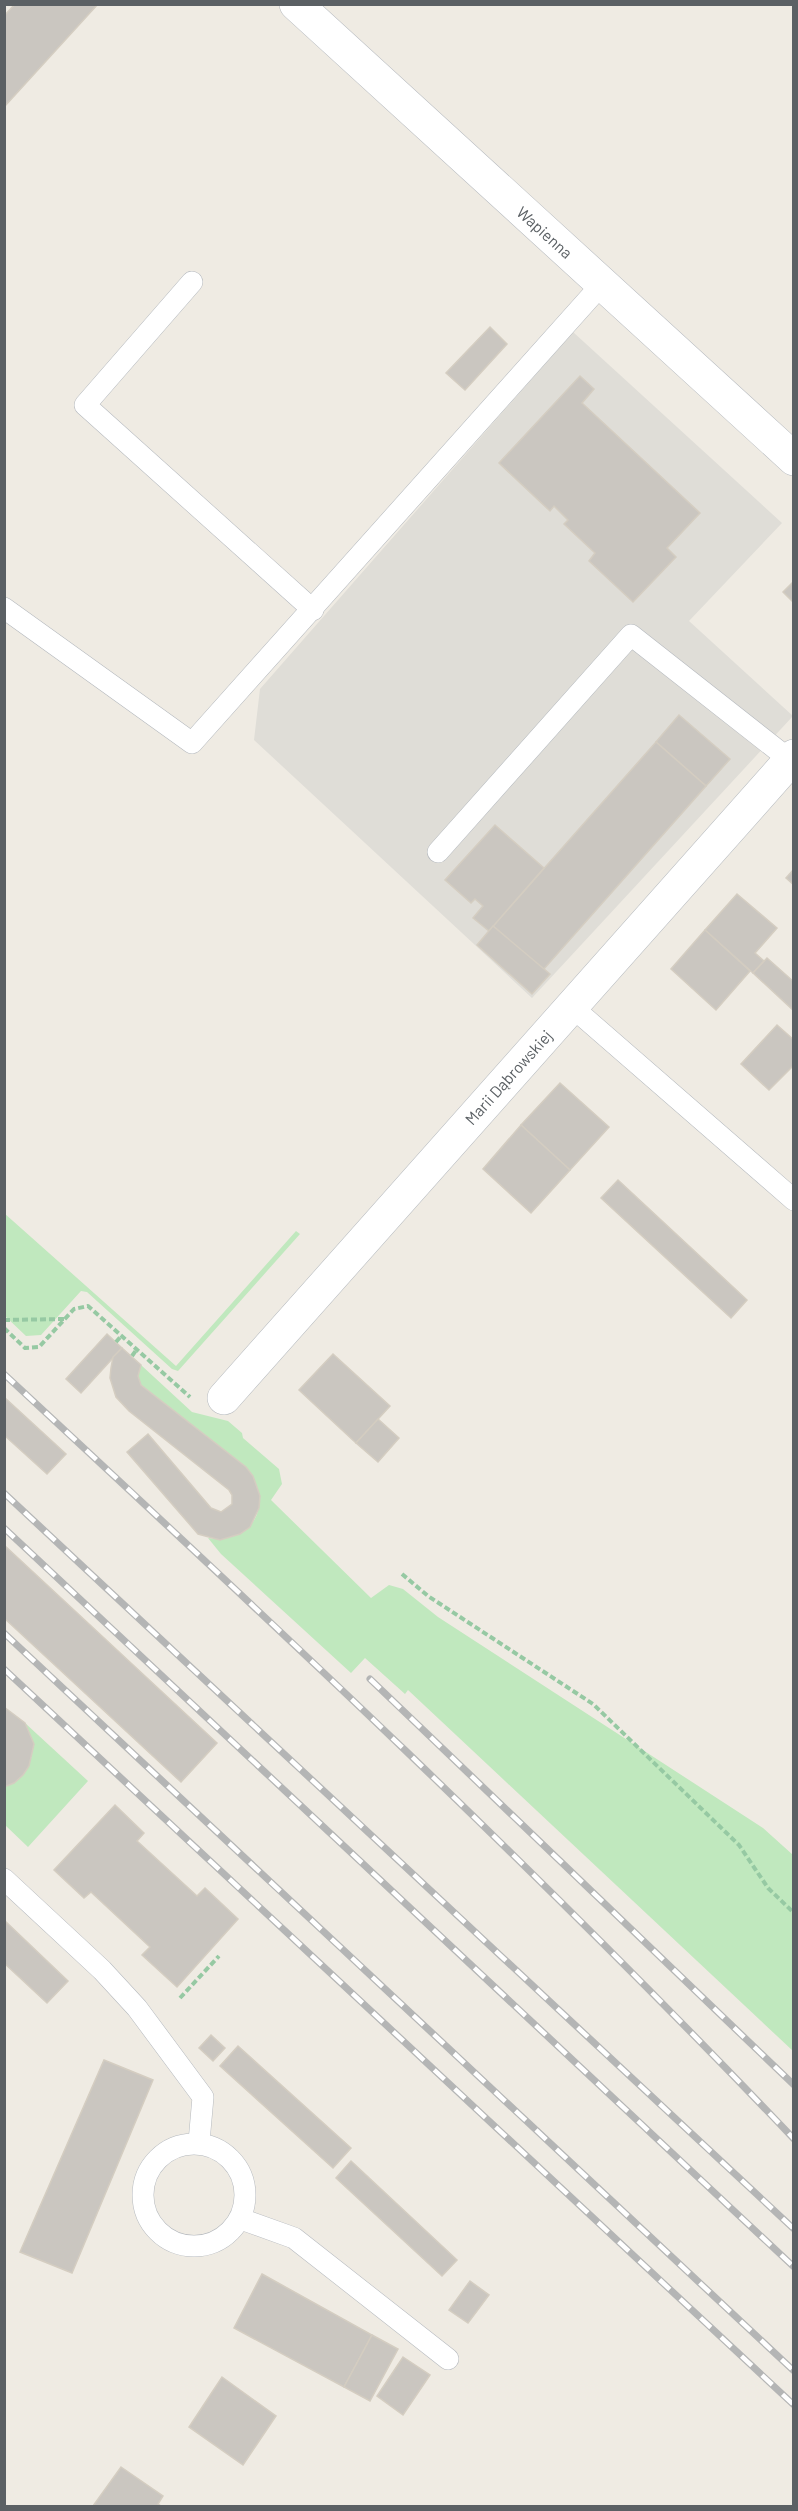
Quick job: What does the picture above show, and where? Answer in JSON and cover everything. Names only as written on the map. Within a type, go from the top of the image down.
[{"type":"street","name":"Wapienna","points":[[296,4],[794,459]]},
{"type":"street","name":"Marii Dąbrowskiej","points":[[224,1398],[792,758]]},
{"type":"lane","points":[[192,282],[85,405],[313,610]]},
{"type":"lane","points":[[4,608],[192,743],[602,284]]},
{"type":"lane","points":[[438,852],[632,635],[792,758]]},
{"type":"lane","points":[[571,1006],[794,1200]]},
{"type":"lane","points":[[5,1880],[102,1970],[148,2022],[203,2097],[199,2142]]},
{"type":"lane","points":[[199,2142],[230,2156],[246,2185],[242,2219],[219,2242],[187,2248],[158,2234],[142,2205],[146,2173],[168,2149],[199,2142]]},
{"type":"lane","points":[[242,2219],[294,2238],[448,2359]]},
{"type":"path","points":[[4,1328],[25,1348],[39,1347],[74,1309],[88,1306],[197,1402],[217,1405],[224,1398]]},
{"type":"path","points":[[4,1320],[64,1319]]},
{"type":"path","points":[[116,1342],[122,1335]]},
{"type":"path","points":[[132,1356],[137,1349]]},
{"type":"path","points":[[402,1574],[428,1596],[593,1704],[739,1845],[768,1888],[794,1913]]},
{"type":"path","points":[[180,1998],[219,1956]]},
{"type":"shaded area","points":[[573,332],[782,523],[689,621],[793,716],[532,998],[254,740],[260,689]]},
{"type":"green space","points":[[4,1213],[176,1366],[296,1231],[300,1234],[178,1371],[172,1369],[87,1292],[81,1291],[41,1335],[26,1336],[5,1316]]},
{"type":"green space","points":[[141,1365],[192,1412],[228,1421],[242,1433],[243,1438],[279,1469],[282,1484],[271,1500],[371,1598],[389,1585],[403,1589],[438,1617],[763,1828],[793,1855],[793,2051],[408,1690],[405,1694],[365,1658],[351,1673],[221,1554],[208,1538],[238,1535],[248,1528],[259,1506],[259,1493],[254,1480],[245,1467],[141,1385],[138,1376]]},
{"type":"green space","points":[[25,1723],[88,1781],[28,1847],[5,1825],[4,1787],[21,1776],[31,1760],[32,1742]]},
{"type":"building","points":[[15,4],[98,4],[4,107],[4,16]]},
{"type":"building","points":[[490,327],[507,344],[465,390],[446,373]]},
{"type":"building","points":[[580,376],[594,389],[582,403],[700,513],[667,548],[676,557],[633,602],[589,561],[595,553],[564,524],[568,520],[554,506],[550,511],[499,463]]},
{"type":"building","points":[[794,581],[794,603],[783,592]]},
{"type":"building","points":[[679,715],[730,759],[706,786],[656,742]]},
{"type":"building","points":[[656,742],[706,786],[543,970],[493,926]]},
{"type":"building","points":[[495,825],[544,868],[489,931],[473,918],[483,906],[475,899],[471,903],[445,880]]},
{"type":"building","points":[[794,869],[794,885],[786,878]]},
{"type":"building","points":[[737,894],[777,928],[755,953],[764,961],[753,973],[705,930]]},
{"type":"building","points":[[493,926],[550,974],[532,994],[477,945]]},
{"type":"building","points":[[705,930],[750,971],[716,1010],[671,969]]},
{"type":"building","points":[[767,958],[794,982],[794,1011],[753,973]]},
{"type":"building","points":[[777,1025],[794,1040],[794,1065],[769,1090],[741,1064]]},
{"type":"building","points":[[560,1083],[609,1127],[570,1170],[521,1125]]},
{"type":"building","points":[[521,1125],[570,1170],[531,1213],[483,1169]]},
{"type":"building","points":[[618,1180],[747,1300],[731,1318],[601,1198]]},
{"type":"building","points":[[107,1334],[122,1348],[81,1393],[66,1379]]},
{"type":"building","points":[[122,1348],[141,1365],[138,1376],[141,1385],[246,1467],[253,1476],[260,1496],[259,1508],[250,1527],[240,1534],[220,1540],[198,1534],[127,1452],[148,1434],[211,1508],[221,1512],[232,1504],[232,1495],[229,1490],[129,1411],[116,1397],[110,1378],[111,1368],[113,1357]]},
{"type":"building","points":[[333,1354],[390,1406],[356,1443],[299,1390]]},
{"type":"building","points":[[4,1397],[66,1454],[47,1474],[4,1435]]},
{"type":"building","points":[[378,1419],[399,1438],[378,1462],[356,1443]]},
{"type":"building","points":[[4,1545],[217,1743],[181,1782],[4,1618]]},
{"type":"building","points":[[4,1707],[25,1723],[34,1744],[29,1766],[23,1775],[14,1783],[4,1787]]},
{"type":"building","points":[[115,1805],[144,1833],[137,1841],[197,1896],[205,1888],[238,1919],[177,1987],[142,1955],[150,1947],[91,1892],[84,1898],[54,1870]]},
{"type":"building","points":[[4,1920],[68,1981],[47,2003],[4,1963]]},
{"type":"building","points":[[211,2035],[225,2048],[213,2061],[199,2048]]},
{"type":"building","points":[[238,2046],[351,2148],[333,2168],[220,2066]]},
{"type":"building","points":[[104,2060],[153,2080],[72,2273],[20,2252]]},
{"type":"building","points":[[351,2161],[457,2260],[442,2276],[336,2178]]},
{"type":"building","points":[[262,2274],[372,2335],[344,2387],[234,2328]]},
{"type":"building","points":[[470,2281],[489,2295],[468,2323],[449,2310]]},
{"type":"building","points":[[372,2335],[398,2349],[370,2401],[344,2387]]},
{"type":"building","points":[[403,2357],[430,2375],[403,2415],[377,2396]]},
{"type":"building","points":[[222,2377],[276,2416],[243,2465],[189,2427]]},
{"type":"building","points":[[121,2467],[163,2496],[158,2504],[161,2506],[93,2506]]},
{"type":"railway","points":[[4,1374],[405,1750],[602,1942],[794,2139]]},
{"type":"railway","points":[[4,1493],[794,2229]]},
{"type":"railway","points":[[4,1528],[794,2267]]},
{"type":"railway","points":[[4,1633],[794,2371]]},
{"type":"railway","points":[[4,1669],[794,2405]]},
{"type":"railway","points":[[370,1679],[794,2085]]}]
